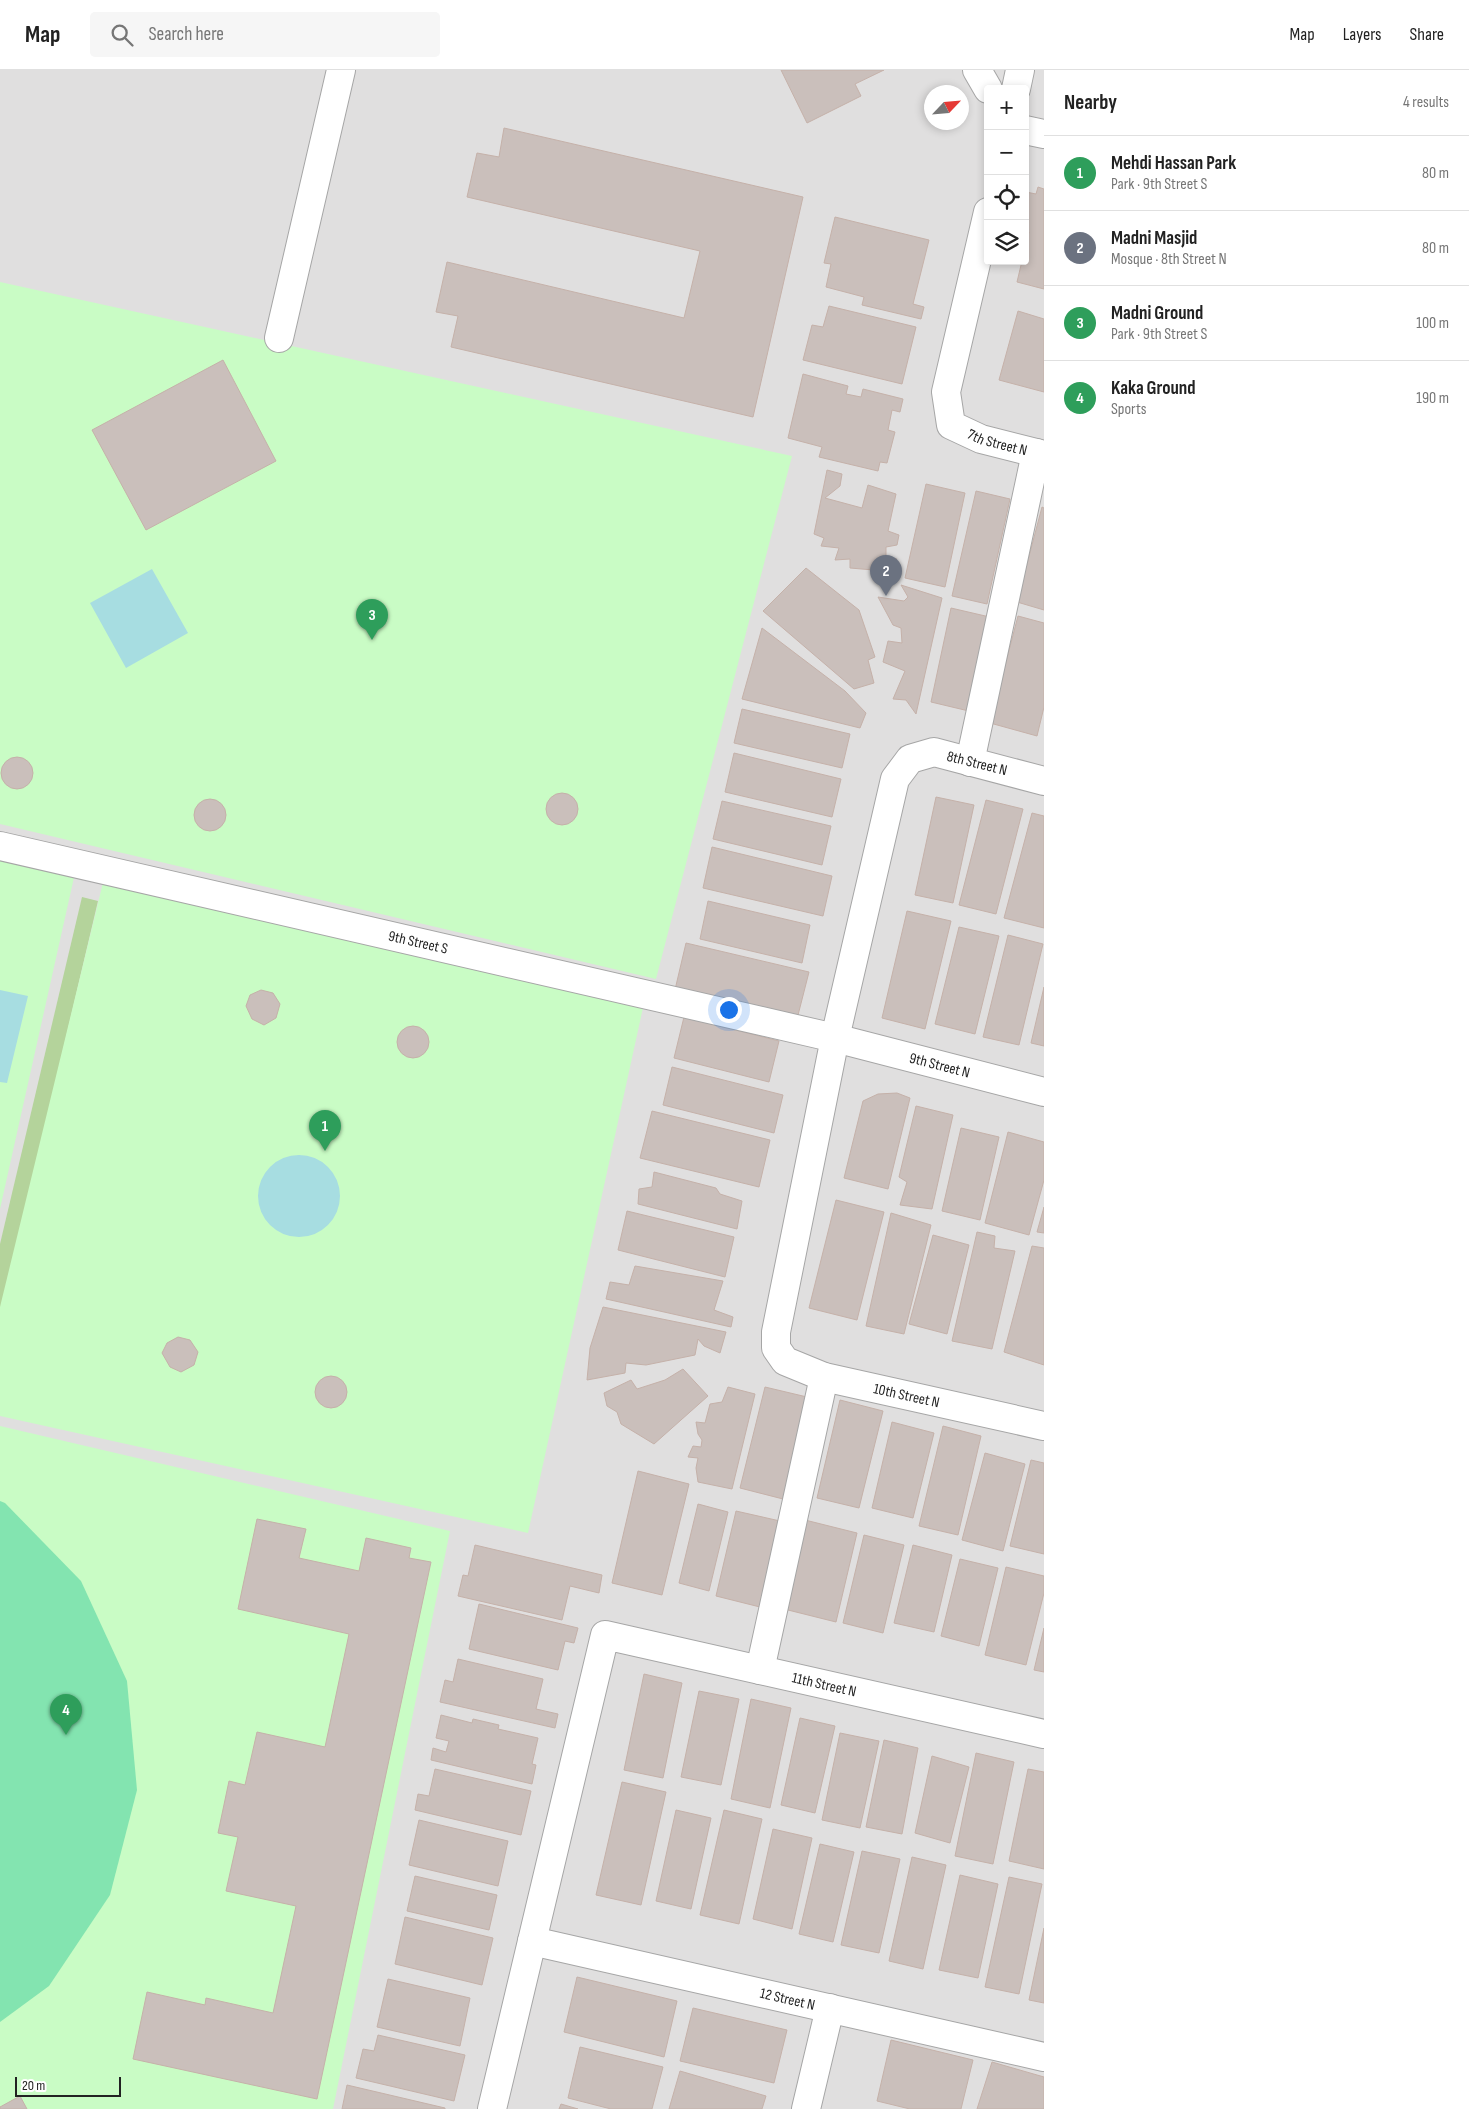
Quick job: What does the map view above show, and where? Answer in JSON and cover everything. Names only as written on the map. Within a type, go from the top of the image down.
[{"type":"street","points":[[279,338],[341,70]]},
{"type":"street","points":[[977,70],[986,85]]},
{"type":"street","points":[[1017,85],[1020,70]]},
{"type":"street","points":[[1029,131],[1044,134]]},
{"type":"street","name":"7th Street N","points":[[986,220],[946,392],[951,425],[981,439],[1040,454]]},
{"type":"street","points":[[970,762],[1040,454]]},
{"type":"street","name":"8th Street N","points":[[835,1038],[895,779],[910,759],[934,752],[1044,781]]},
{"type":"street","name":"9th Street S","points":[[0,846],[835,1038]]},
{"type":"street","name":"9th Street N","points":[[835,1038],[1044,1092]]},
{"type":"street","name":"10th Street N","points":[[835,1038],[776,1332],[776,1348],[785,1361],[824,1377],[1044,1426]]},
{"type":"street","points":[[760,1670],[824,1377]]},
{"type":"street","name":"11th Street N","points":[[532,1941],[605,1635],[1044,1734]]},
{"type":"street","points":[[492,2109],[532,1941]]},
{"type":"street","name":"12 Street N","points":[[532,1941],[1044,2057]]},
{"type":"street","points":[[806,2109],[830,2008]]},
{"type":"shaded area","points":[[0,70],[1044,70],[1044,2109],[0,2109]]},
{"type":"green space","points":[[0,282],[792,456],[656,979],[0,824]]},
{"type":"green space","points":[[0,845],[77,864],[0,1209]]},
{"type":"green space","points":[[106,870],[646,994],[528,1533],[0,1416],[0,1307]]},
{"type":"green space","points":[[82,897],[98,901],[0,1318],[0,1244]]},
{"type":"green space","points":[[0,1426],[450,1531],[333,2109],[0,2109]]},
{"type":"green space","points":[[0,1501],[5,1503],[81,1581],[127,1681],[137,1790],[110,1895],[49,1986],[0,2022]]},
{"type":"water","points":[[152,569],[188,633],[126,668],[90,603]]},
{"type":"water","points":[[0,990],[28,996],[7,1083],[0,1082]]},
{"type":"water","points":[[299,1155],[315,1158],[328,1167],[337,1180],[340,1196],[337,1212],[328,1225],[315,1234],[299,1237],[283,1234],[270,1225],[261,1212],[258,1196],[261,1180],[270,1167],[283,1158]]},
{"type":"building","points":[[781,70],[884,70],[855,84],[861,96],[807,123]]},
{"type":"building","points":[[504,128],[803,197],[753,417],[451,347],[458,316],[436,312],[447,262],[684,318],[700,251],[467,197],[477,153],[499,157]]},
{"type":"building","points":[[1038,187],[1044,189],[1044,289],[1017,282],[1021,265],[1029,265],[1029,193],[1036,194]]},
{"type":"building","points":[[835,217],[929,240],[913,304],[924,307],[921,319],[862,305],[864,297],[826,287],[831,264],[824,263]]},
{"type":"building","points":[[829,306],[916,327],[902,384],[803,360],[812,325],[823,327]]},
{"type":"building","points":[[1018,311],[1044,319],[1044,392],[999,380]]},
{"type":"building","points":[[223,360],[276,461],[146,530],[92,430]]},
{"type":"building","points":[[803,374],[848,386],[846,394],[861,397],[863,389],[903,399],[900,412],[892,410],[888,430],[895,432],[887,463],[880,462],[878,471],[819,457],[822,447],[788,438]]},
{"type":"building","points":[[827,470],[842,474],[840,486],[825,498],[862,508],[868,485],[896,494],[888,531],[899,535],[897,545],[886,547],[886,558],[897,559],[885,571],[850,568],[850,559],[835,560],[839,548],[821,546],[824,538],[814,534]]},
{"type":"building","points":[[926,484],[965,493],[945,587],[905,578]]},
{"type":"building","points":[[976,491],[1010,499],[987,604],[952,596]]},
{"type":"building","points":[[1042,507],[1044,508],[1044,610],[1017,602]]},
{"type":"building","points":[[806,568],[859,610],[875,657],[868,660],[874,683],[854,689],[763,611]]},
{"type":"building","points":[[901,585],[942,598],[916,714],[906,700],[893,699],[905,671],[883,662],[888,641],[902,643],[901,628],[893,625],[878,597],[904,601],[908,597]]},
{"type":"building","points":[[951,608],[994,618],[973,712],[931,702]]},
{"type":"building","points":[[1018,616],[1044,623],[1044,707],[1037,736],[990,723]]},
{"type":"building","points":[[762,628],[845,691],[866,713],[860,728],[742,699]]},
{"type":"building","points":[[742,709],[850,734],[842,768],[734,743]]},
{"type":"building","points":[[734,753],[841,779],[832,817],[725,792]]},
{"type":"building","points":[[17,757],[29,761],[33,773],[29,785],[17,789],[5,785],[1,773],[5,761]]},
{"type":"building","points":[[562,793],[574,797],[578,809],[574,821],[562,825],[550,821],[546,809],[550,797]]},
{"type":"building","points":[[936,797],[974,805],[953,903],[915,895]]},
{"type":"building","points":[[210,799],[222,803],[226,815],[222,827],[210,831],[198,827],[194,815],[198,803]]},
{"type":"building","points":[[986,800],[1023,809],[996,914],[959,905]]},
{"type":"building","points":[[722,801],[831,826],[822,865],[713,839]]},
{"type":"building","points":[[1032,813],[1044,816],[1044,928],[1004,918]]},
{"type":"building","points":[[712,847],[832,876],[823,916],[703,888]]},
{"type":"building","points":[[708,901],[810,925],[802,963],[700,939]]},
{"type":"building","points":[[907,911],[951,921],[925,1029],[882,1018]]},
{"type":"building","points":[[959,927],[999,936],[975,1034],[935,1024]]},
{"type":"building","points":[[1008,935],[1043,944],[1019,1045],[983,1037]]},
{"type":"building","points":[[686,943],[809,972],[796,1023],[674,994]]},
{"type":"building","points":[[1044,987],[1044,1046],[1031,1043]]},
{"type":"building","points":[[261,990],[273,993],[280,1004],[276,1018],[264,1025],[252,1019],[246,1006],[250,995]]},
{"type":"building","points":[[684,1017],[779,1041],[769,1082],[674,1058]]},
{"type":"building","points":[[413,1026],[425,1030],[429,1042],[425,1054],[413,1058],[401,1054],[397,1042],[401,1030]]},
{"type":"building","points":[[672,1067],[783,1095],[774,1133],[663,1105]]},
{"type":"building","points":[[897,1093],[910,1098],[888,1189],[844,1178],[863,1101],[878,1094]]},
{"type":"building","points":[[916,1106],[953,1115],[932,1209],[900,1205],[907,1182],[899,1177]]},
{"type":"building","points":[[652,1111],[770,1140],[759,1187],[640,1158]]},
{"type":"building","points":[[961,1128],[999,1137],[980,1220],[942,1211]]},
{"type":"building","points":[[1008,1132],[1044,1142],[1044,1180],[1029,1235],[985,1223]]},
{"type":"building","points":[[654,1172],[716,1188],[720,1194],[742,1201],[737,1229],[638,1204],[639,1189],[652,1187]]},
{"type":"building","points":[[836,1200],[884,1212],[857,1320],[809,1308]]},
{"type":"building","points":[[1044,1207],[1044,1233],[1037,1232]]},
{"type":"building","points":[[627,1211],[734,1237],[725,1277],[618,1250]]},
{"type":"building","points":[[891,1213],[931,1225],[904,1334],[866,1326]]},
{"type":"building","points":[[977,1232],[995,1236],[994,1248],[1015,1251],[992,1349],[952,1341]]},
{"type":"building","points":[[933,1235],[969,1245],[947,1334],[909,1324]]},
{"type":"building","points":[[1032,1246],[1044,1248],[1044,1365],[1004,1352]]},
{"type":"building","points":[[635,1266],[723,1281],[714,1310],[733,1317],[731,1327],[606,1299],[610,1282],[629,1285]]},
{"type":"building","points":[[603,1307],[726,1332],[720,1353],[704,1346],[698,1339],[695,1355],[646,1365],[626,1363],[625,1373],[587,1380],[590,1348]]},
{"type":"building","points":[[178,1337],[190,1340],[198,1352],[194,1365],[181,1372],[170,1367],[162,1353],[167,1343]]},
{"type":"building","points":[[683,1369],[708,1396],[654,1444],[621,1424],[617,1412],[607,1406],[604,1393],[631,1380],[637,1389],[665,1380]]},
{"type":"building","points":[[331,1376],[343,1380],[347,1392],[343,1404],[331,1408],[319,1404],[315,1392],[319,1380]]},
{"type":"building","points":[[728,1387],[755,1394],[732,1489],[698,1482],[696,1468],[698,1458],[688,1457],[693,1446],[701,1447],[702,1440],[698,1434],[696,1422],[705,1423],[710,1404],[722,1402]]},
{"type":"building","points":[[765,1387],[807,1397],[783,1499],[740,1488]]},
{"type":"building","points":[[840,1400],[883,1411],[859,1508],[817,1498]]},
{"type":"building","points":[[892,1422],[934,1433],[913,1518],[872,1508]]},
{"type":"building","points":[[943,1426],[981,1436],[958,1535],[919,1526]]},
{"type":"building","points":[[985,1453],[1025,1464],[1003,1551],[962,1540]]},
{"type":"building","points":[[1031,1460],[1044,1463],[1044,1554],[1010,1546]]},
{"type":"building","points":[[638,1471],[689,1484],[662,1595],[612,1583]]},
{"type":"building","points":[[698,1504],[728,1512],[709,1591],[679,1583]]},
{"type":"building","points":[[736,1511],[780,1521],[760,1607],[716,1596]]},
{"type":"building","points":[[257,1519],[306,1529],[299,1558],[359,1571],[366,1538],[411,1548],[409,1558],[431,1562],[317,2099],[133,2059],[147,1992],[205,2005],[206,1998],[273,2013],[296,1906],[226,1891],[238,1837],[218,1833],[229,1781],[245,1785],[257,1732],[325,1747],[349,1634],[238,1609]]},
{"type":"building","points":[[805,1520],[857,1533],[836,1622],[784,1609]]},
{"type":"building","points":[[864,1535],[904,1545],[883,1633],[843,1623]]},
{"type":"building","points":[[475,1545],[602,1575],[599,1593],[570,1586],[562,1620],[458,1596],[463,1575],[468,1576]]},
{"type":"building","points":[[913,1545],[952,1555],[934,1632],[894,1623]]},
{"type":"building","points":[[960,1559],[998,1568],[979,1646],[941,1636]]},
{"type":"building","points":[[1006,1567],[1044,1576],[1044,1593],[1026,1665],[985,1655]]},
{"type":"building","points":[[479,1604],[578,1628],[574,1643],[565,1641],[558,1670],[469,1649]]},
{"type":"building","points":[[1044,1628],[1044,1672],[1034,1670]]},
{"type":"building","points":[[458,1659],[543,1679],[536,1709],[558,1714],[555,1728],[440,1702],[445,1680],[453,1682]]},
{"type":"building","points":[[644,1674],[682,1683],[663,1778],[624,1770]]},
{"type":"building","points":[[699,1691],[739,1699],[721,1785],[681,1777]]},
{"type":"building","points":[[751,1699],[791,1708],[770,1808],[731,1799]]},
{"type":"building","points":[[441,1715],[472,1723],[473,1719],[499,1725],[498,1729],[538,1738],[532,1764],[536,1765],[532,1784],[431,1760],[433,1748],[446,1752],[449,1741],[436,1738]]},
{"type":"building","points":[[800,1718],[835,1726],[815,1813],[781,1805]]},
{"type":"building","points":[[840,1733],[879,1741],[860,1828],[822,1820]]},
{"type":"building","points":[[884,1740],[918,1748],[902,1834],[866,1827]]},
{"type":"building","points":[[976,1753],[1014,1762],[993,1864],[955,1856]]},
{"type":"building","points":[[932,1756],[969,1767],[950,1843],[915,1833]]},
{"type":"building","points":[[435,1769],[531,1791],[521,1835],[415,1810],[418,1794],[429,1796]]},
{"type":"building","points":[[1028,1769],[1044,1772],[1044,1869],[1009,1861]]},
{"type":"building","points":[[622,1782],[666,1792],[641,1905],[596,1895]]},
{"type":"building","points":[[676,1810],[711,1818],[691,1909],[656,1901]]},
{"type":"building","points":[[724,1810],[762,1819],[739,1924],[700,1915]]},
{"type":"building","points":[[419,1820],[508,1841],[498,1886],[409,1865]]},
{"type":"building","points":[[773,1829],[812,1838],[792,1929],[753,1919]]},
{"type":"building","points":[[820,1844],[854,1852],[833,1942],[799,1934]]},
{"type":"building","points":[[862,1851],[900,1859],[879,1953],[841,1945]]},
{"type":"building","points":[[912,1857],[946,1865],[923,1969],[889,1961]]},
{"type":"building","points":[[960,1875],[998,1884],[978,1978],[939,1970]]},
{"type":"building","points":[[415,1876],[497,1895],[489,1930],[407,1911]]},
{"type":"building","points":[[1009,1877],[1042,1884],[1019,1994],[985,1987]]},
{"type":"building","points":[[405,1917],[493,1938],[482,1985],[395,1964]]},
{"type":"building","points":[[1044,1928],[1044,2003],[1029,2000]]},
{"type":"building","points":[[577,1977],[677,2001],[664,2057],[564,2032]]},
{"type":"building","points":[[388,1979],[470,1998],[460,2046],[377,2027]]},
{"type":"building","points":[[693,2008],[787,2030],[774,2083],[680,2061]]},
{"type":"building","points":[[378,2035],[465,2055],[454,2101],[356,2078],[363,2049],[374,2051]]},
{"type":"building","points":[[891,2040],[973,2060],[961,2109],[910,2109],[877,2101]]},
{"type":"building","points":[[580,2047],[663,2067],[652,2109],[611,2109],[568,2098]]},
{"type":"building","points":[[992,2062],[1044,2077],[1044,2109],[977,2109]]},
{"type":"building","points":[[680,2071],[766,2096],[762,2109],[669,2109]]},
{"type":"building","points":[[347,2085],[445,2108],[445,2109],[342,2109]]},
{"type":"building","points":[[20,2096],[27,2109],[0,2109],[0,2107]]},
{"type":"building","points":[[561,2104],[578,2109],[559,2109]]},
{"type":"place","name":"Madni Masjid","points":[[886,596]]},
{"type":"place","name":"Madni Ground","points":[[372,640]]},
{"type":"place","name":"Mehdi Hassan Park","points":[[325,1151]]},
{"type":"place","name":"Kaka Ground","points":[[66,1735]]}]
